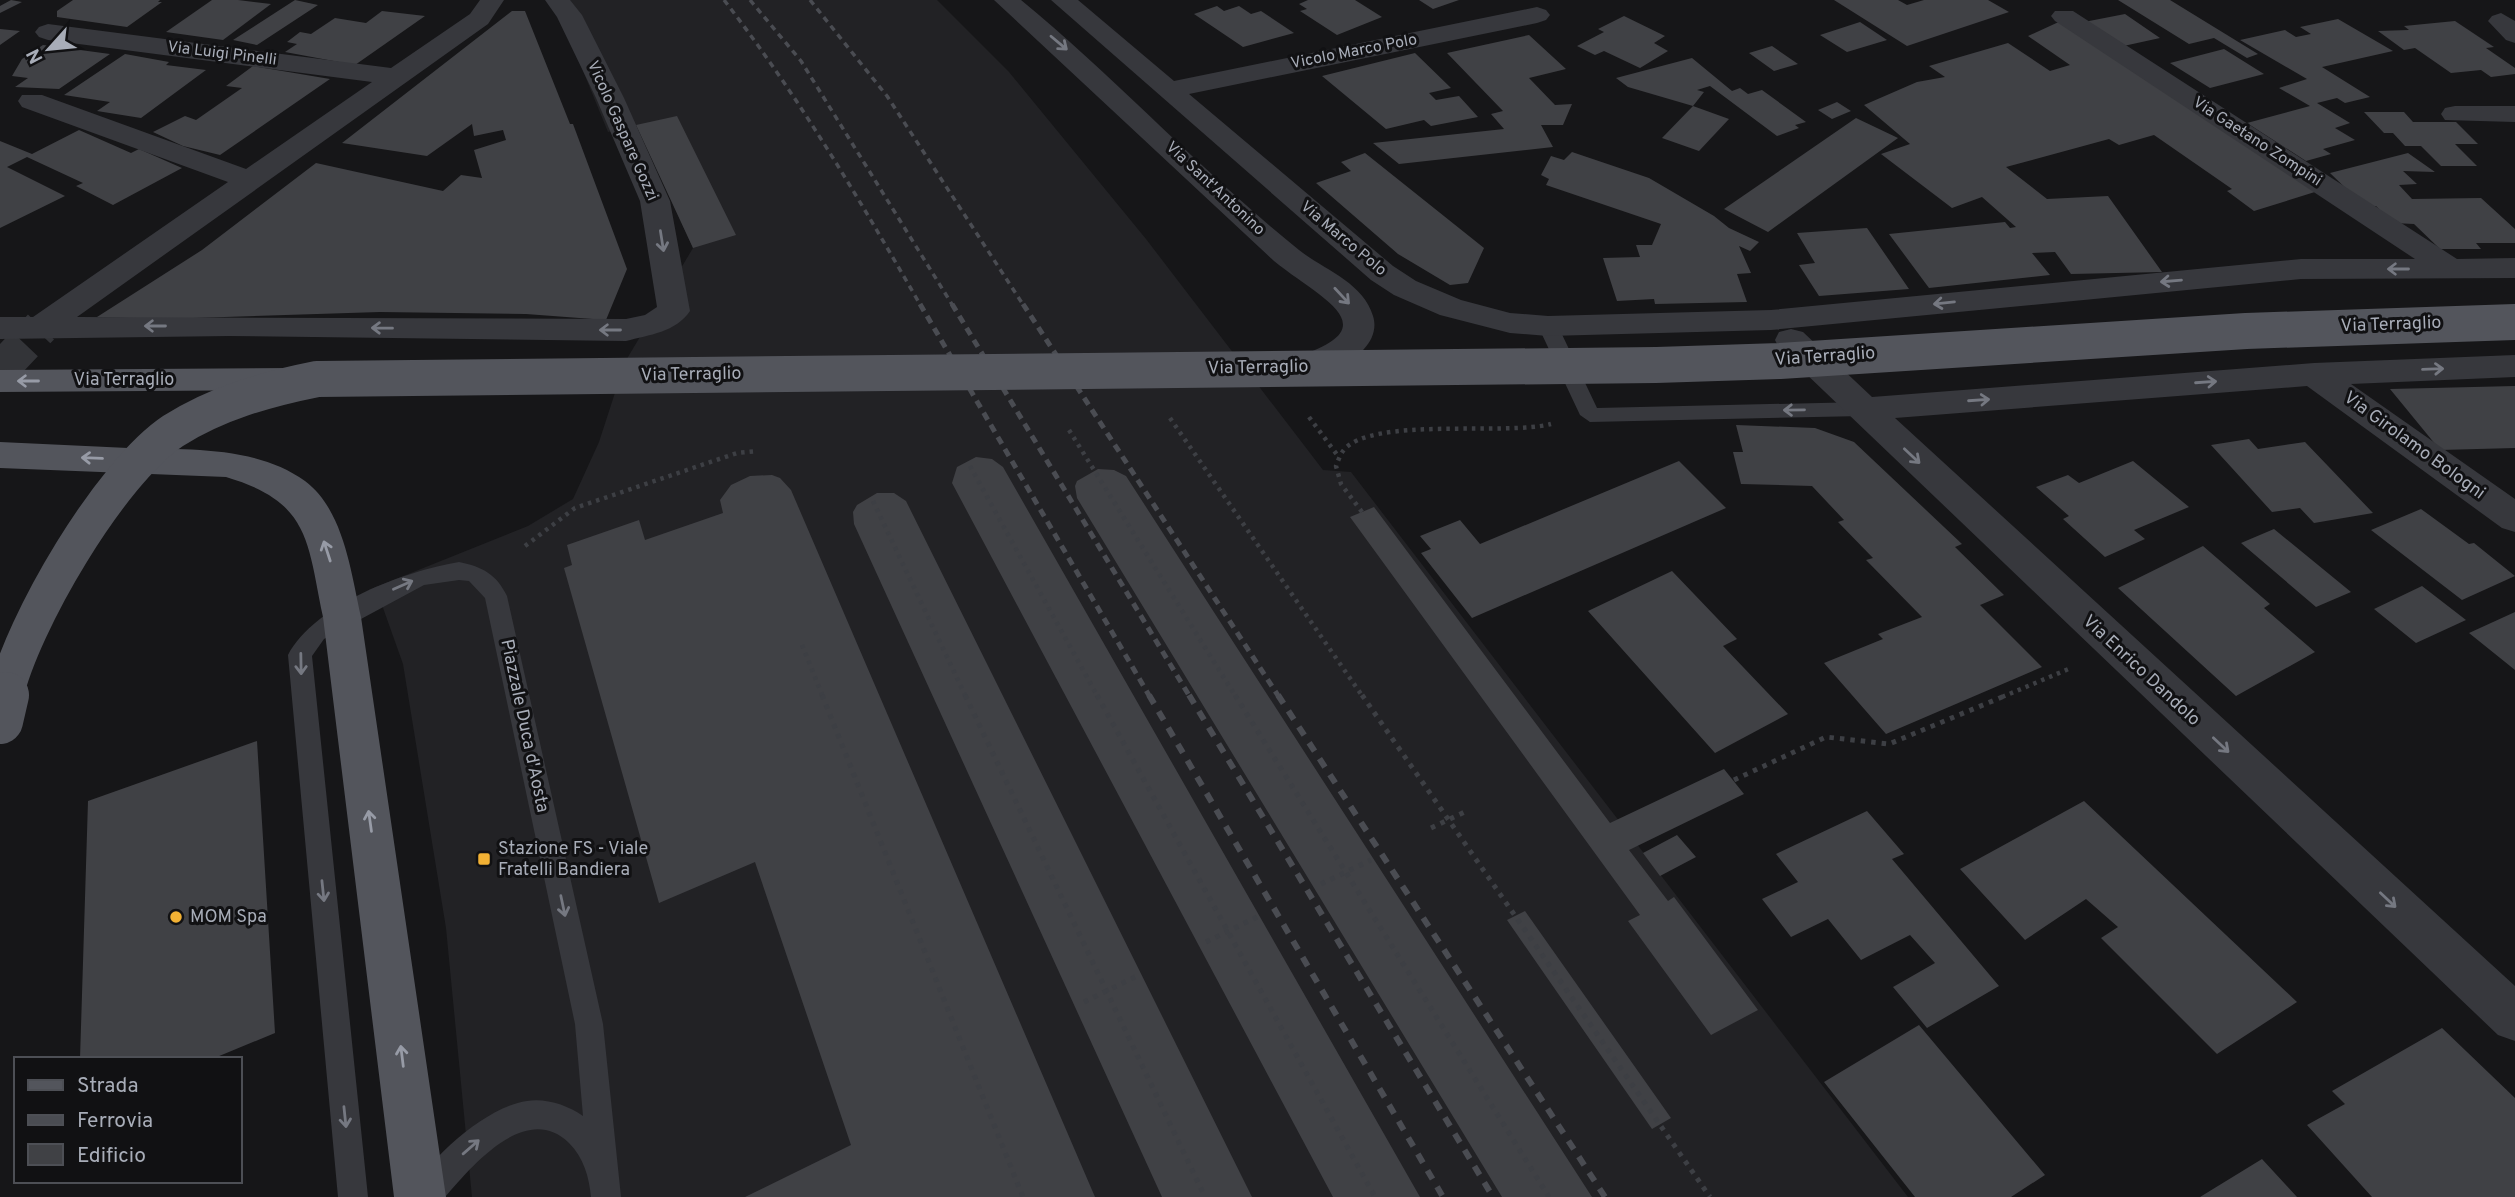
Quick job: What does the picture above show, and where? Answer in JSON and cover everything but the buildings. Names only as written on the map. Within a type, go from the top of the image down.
[{"type":"main road","name":"Via Terraglio","points":[[0,381],[1739,362],[2141,336],[2515,322]]},
{"type":"main road","points":[[0,721],[7,682],[29,623],[62,565],[133,465],[170,433],[217,406],[264,390],[317,379]]},
{"type":"main road","name":"Piazzale Duca d'Aosta","points":[[0,455],[226,464],[263,475],[293,491],[311,513],[326,544],[342,617],[423,1197]]},
{"type":"street","points":[[0,328],[41,327],[479,19],[492,0]]},
{"type":"street","name":"Vicolo Gaspare Gozzi","points":[[41,327],[626,330],[655,323],[674,311],[655,201],[604,86],[569,15],[557,0]]},
{"type":"street","name":"Via Sant'Antonino","points":[[1006,0],[1067,51],[1287,256],[1332,286],[1357,314],[1358,330],[1350,345],[1329,359],[1297,368]]},
{"type":"street","name":"Via Marco Polo","points":[[1063,0],[1358,255],[1405,288],[1451,308],[1481,317],[1548,327],[1771,320]]},
{"type":"street","name":"Vicolo Marco Polo","points":[[1170,90],[1537,15]]},
{"type":"street","name":"Via Gaetano Zompini","points":[[2064,16],[2450,268]]},
{"type":"street","name":"Via Luigi Pinelli","points":[[48,32],[396,77]]},
{"type":"street","points":[[32,102],[249,180]]},
{"type":"street","points":[[2455,114],[2515,114]]},
{"type":"street","points":[[1771,320],[2301,269],[2515,268]]},
{"type":"street","name":"Via Enrico Dandolo","points":[[1771,320],[2117,649],[2515,1018]]},
{"type":"street","points":[[1863,409],[2314,373],[2515,366]]},
{"type":"street","name":"Via Girolamo Bologni","points":[[2314,373],[2515,518]]},
{"type":"lane","points":[[1548,327],[1590,415],[1863,409]]},
{"type":"lane","name":"Piazzale Duca d'Aosta","points":[[342,617],[400,585],[440,572],[475,574],[484,580],[496,596],[589,1024],[606,1195]]},
{"type":"lane","points":[[342,617],[316,632],[300,655],[353,1197]]},
{"type":"lane","name":"Piazzale Duca d'Aosta","points":[[423,1197],[456,1161],[482,1138],[508,1122],[529,1116],[555,1116],[577,1128],[594,1150],[606,1195]]},
{"type":"path","points":[[1166,412],[1710,1197]]},
{"type":"path","points":[[1362,512],[1341,482],[1335,465],[1338,456],[1356,440],[1372,434],[1407,430],[1527,430],[1590,415]]},
{"type":"path","points":[[1069,430],[1549,1197]]},
{"type":"path","points":[[525,546],[575,508],[737,453],[758,451]]},
{"type":"path","points":[[970,466],[1375,1197]]},
{"type":"path","points":[[873,501],[1205,1197]]},
{"type":"path","points":[[802,645],[1023,1197]]},
{"type":"path","points":[[1734,780],[1826,737],[1889,744],[2117,649]]},
{"type":"path","points":[[1431,828],[1469,810]]},
{"type":"path","points":[[1321,884],[1371,860]]},
{"type":"path","points":[[1206,942],[1257,917]]},
{"type":"path","points":[[1084,1002],[1137,976]]},
{"type":"shaded area","points":[[554,0],[937,0],[1009,72],[1146,239],[1323,470],[1351,472],[1908,1197],[472,1197],[446,928],[403,664],[382,605],[369,590],[366,591],[528,526],[573,499],[599,442],[625,362],[693,248],[637,125],[608,132]]},
{"type":"tunnel","points":[[0,370],[41,327]]},
{"type":"railway","points":[[724,0],[803,112],[921,306]]},
{"type":"railway","points":[[750,0],[801,61],[953,306]]},
{"type":"railway","points":[[810,0],[887,96],[1024,306]]},
{"type":"railway","points":[[920,304],[1150,697]]},
{"type":"railway","points":[[952,304],[1190,697]]},
{"type":"railway","points":[[1023,304],[1279,697]]},
{"type":"railway","points":[[1149,695],[1443,1197]]},
{"type":"railway","points":[[1189,695],[1493,1197]]},
{"type":"railway","points":[[1278,695],[1605,1197]]},
{"type":"place","name":"Stazione FS - Viale Fratelli Bandiera","points":[[484,859]]},
{"type":"place","name":"MOM Spa","points":[[176,917]]}]
